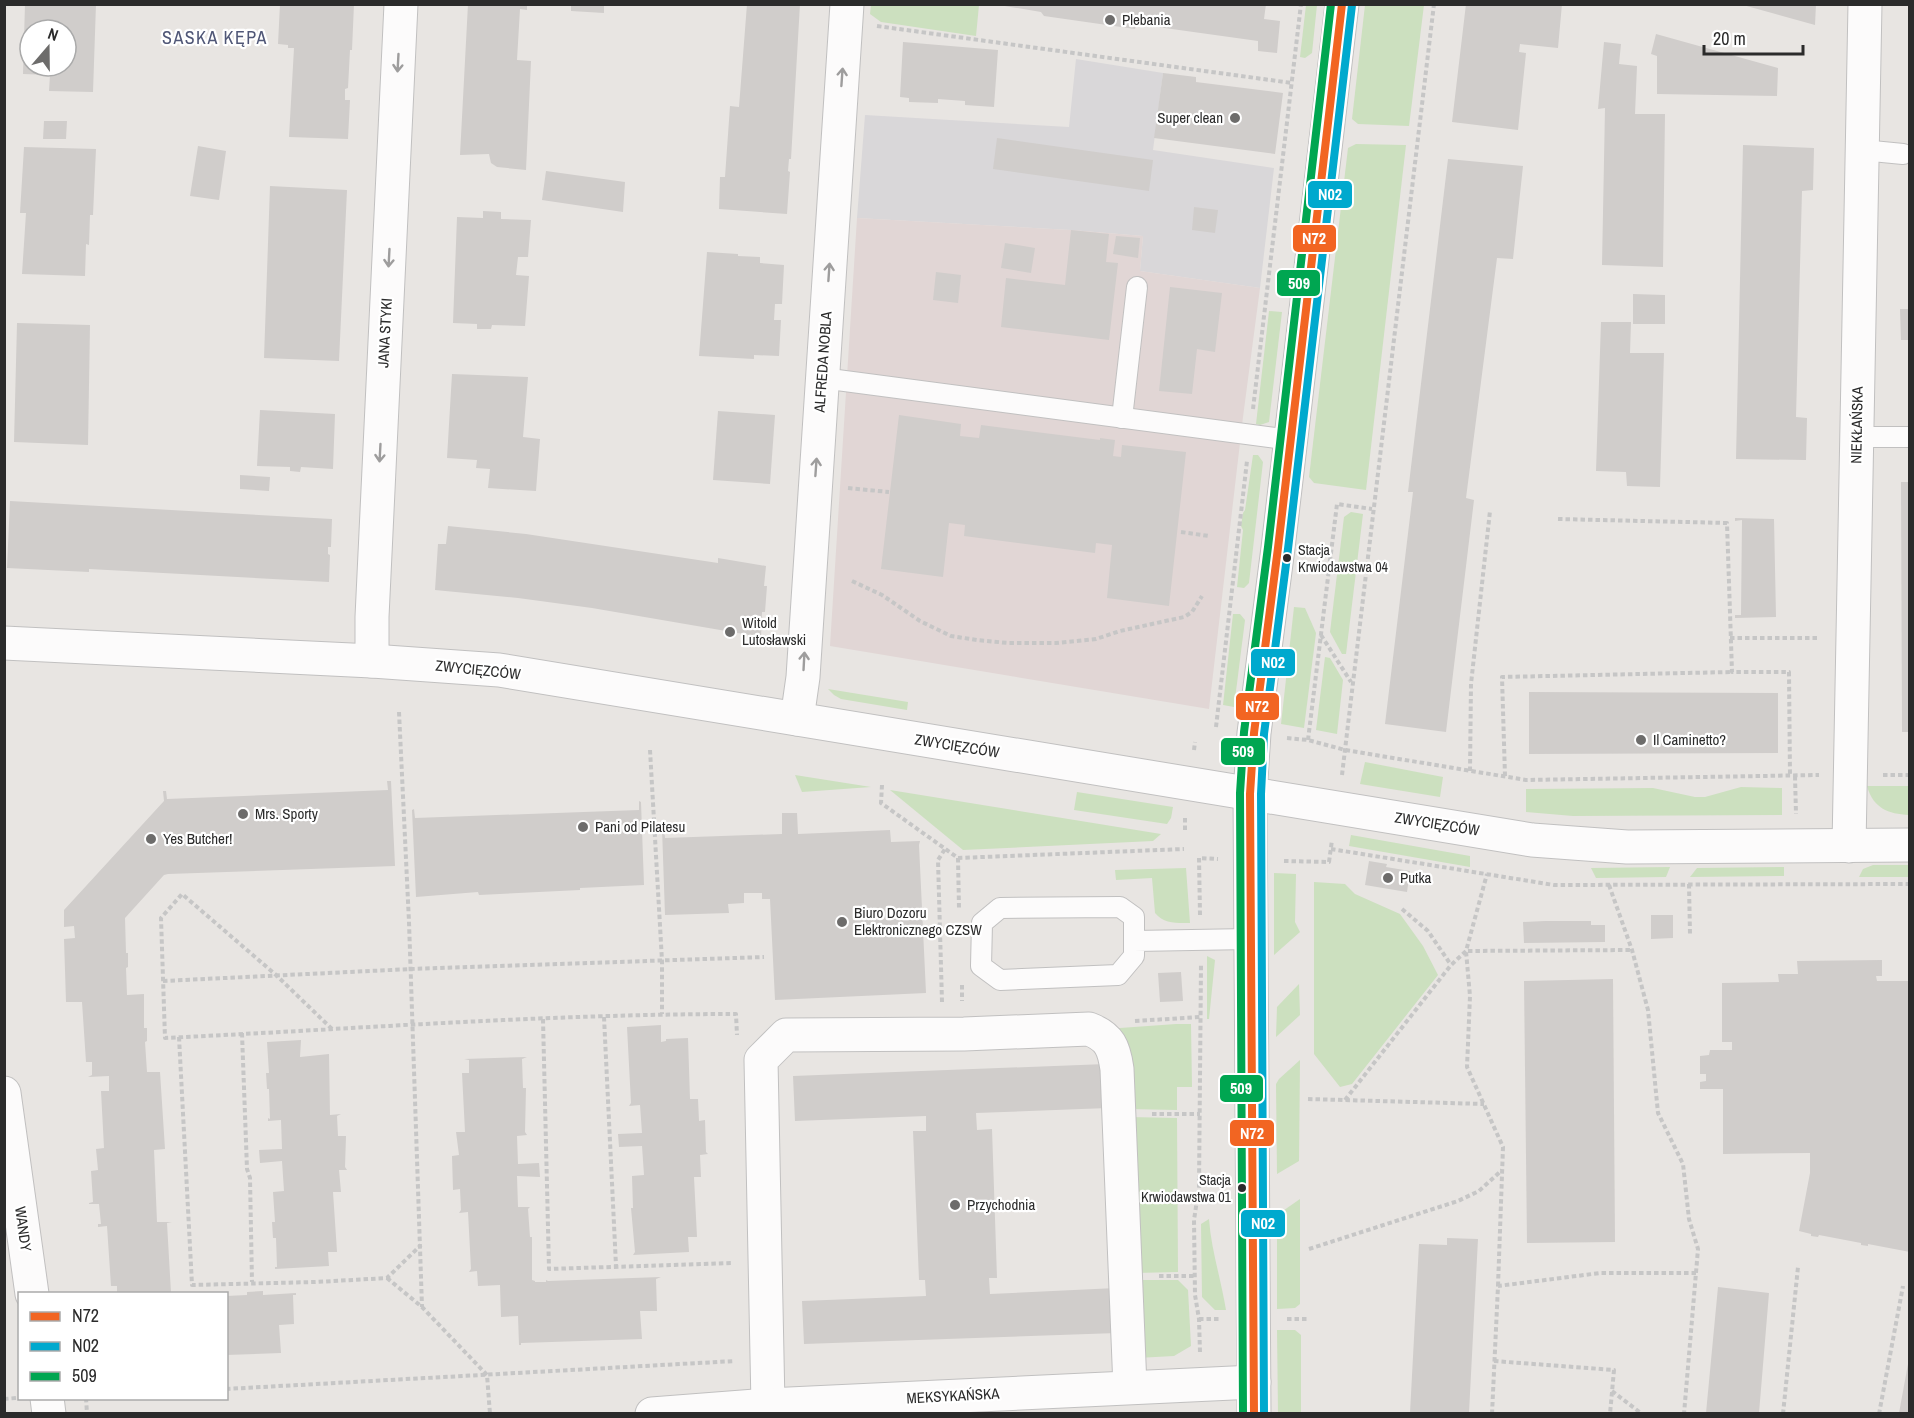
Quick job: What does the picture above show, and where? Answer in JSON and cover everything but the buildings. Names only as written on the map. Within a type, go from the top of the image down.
[{"type":"street","name":"JANA STYKI","points":[[372,661],[401,4]]},
{"type":"street","points":[[1254,1398],[1250,794],[1254,733],[1291,440],[1341,4]]},
{"type":"street","name":"NIEKŁAŃSKA","points":[[1849,846],[1865,4]]},
{"type":"street","name":"ALFREDA NOBLA","points":[[797,719],[803,676],[846,13]]},
{"type":"street","name":"ZWYCIĘZCÓW","points":[[4,643],[372,661],[499,670],[1533,840],[1627,847],[1910,845]]},
{"type":"street","points":[[768,1405],[761,1060],[786,1035],[1092,1031],[1099,1033],[1112,1046],[1117,1069],[1130,1387]]},
{"type":"street","name":"WANDY","points":[[4,1093],[32,1292]]},
{"type":"street","name":"MEKSYKAŃSKA","points":[[652,1413],[1130,1387],[1254,1398]]},
{"type":"lane","points":[[1862,150],[1903,154]]},
{"type":"lane","points":[[1122,418],[1137,287]]},
{"type":"lane","points":[[822,378],[1291,440]]},
{"type":"lane","points":[[1857,436],[1910,437]]},
{"type":"lane","points":[[1120,907],[1134,917],[1134,940],[1134,956],[1118,975],[1000,980],[981,966],[981,923],[1000,908],[1120,907]]},
{"type":"lane","points":[[1134,940],[1250,939]]},
{"type":"path","points":[[1216,727],[1301,4]]},
{"type":"path","points":[[1341,784],[1372,508],[1434,4]]},
{"type":"path","points":[[846,13],[1292,83]]},
{"type":"path","points":[[851,489],[889,492]]},
{"type":"path","points":[[1308,740],[1337,504],[1372,508]]},
{"type":"path","points":[[1470,771],[1471,684],[1490,511]]},
{"type":"path","points":[[1558,519],[1727,523],[1732,672]]},
{"type":"path","points":[[1181,532],[1209,536]]},
{"type":"path","points":[[852,580],[920,621],[951,636],[1008,643],[1056,643],[1096,639],[1120,631],[1184,617],[1192,612],[1202,596]]},
{"type":"path","points":[[1321,634],[1352,683]]},
{"type":"path","points":[[1730,638],[1831,638]]},
{"type":"path","points":[[1505,777],[1502,677],[1732,672],[1789,672],[1790,776]]},
{"type":"path","points":[[399,712],[411,969],[422,1307]]},
{"type":"path","points":[[1281,737],[1526,780],[1910,775]]},
{"type":"path","points":[[650,750],[662,961],[662,1014]]},
{"type":"path","points":[[882,785],[881,803],[958,858],[1184,849]]},
{"type":"path","points":[[1277,860],[1329,862],[1334,830]]},
{"type":"path","points":[[942,1014],[938,860],[945,849]]},
{"type":"path","points":[[1200,1361],[1199,1319],[1195,1295],[1194,1220],[1200,1187],[1199,858],[1225,859]]},
{"type":"path","points":[[1487,874],[1466,951],[1470,996],[1467,1067],[1503,1147],[1492,1413]]},
{"type":"path","points":[[1689,884],[1690,934]]},
{"type":"path","points":[[1609,885],[1632,950],[1648,1011],[1658,1113],[1683,1164],[1689,1219],[1698,1250],[1684,1413]]},
{"type":"path","points":[[332,1029],[276,975],[182,894],[161,918],[165,1038],[332,1029],[413,1024],[662,1014],[736,1014]]},
{"type":"path","points":[[1402,909],[1428,931],[1451,965]]},
{"type":"path","points":[[1345,1101],[1451,965],[1466,951],[1632,950]]},
{"type":"path","points":[[163,981],[411,969],[764,957]]},
{"type":"path","points":[[604,1017],[616,1266]]},
{"type":"path","points":[[1092,1031],[1099,1024],[1201,1017]]},
{"type":"path","points":[[543,1019],[549,1269],[743,1262]]},
{"type":"path","points":[[242,1034],[247,1169],[250,1178],[252,1282]]},
{"type":"path","points":[[179,1037],[192,1285],[387,1278],[421,1245]]},
{"type":"path","points":[[1308,1099],[1484,1104]]},
{"type":"path","points":[[1169,1114],[1200,1114]]},
{"type":"path","points":[[1309,1250],[1458,1201],[1479,1191],[1502,1170]]},
{"type":"path","points":[[1783,1413],[1797,1267]]},
{"type":"path","points":[[1498,1286],[1600,1273],[1696,1274]]},
{"type":"path","points":[[1168,1276],[1195,1276]]},
{"type":"path","points":[[387,1278],[422,1307],[487,1375],[490,1413]]},
{"type":"path","points":[[1879,1413],[1904,1286]]},
{"type":"path","points":[[1199,1319],[1229,1318]]},
{"type":"path","points":[[1277,1319],[1307,1319]]},
{"type":"path","points":[[228,1389],[767,1360]]},
{"type":"path","points":[[1494,1361],[1614,1370],[1610,1413]]},
{"type":"path","points":[[1612,1390],[1642,1413]]},
{"type":"shaded area","points":[[1076,59],[1163,73],[1153,150],[1274,168],[1260,288],[1140,271],[1143,236],[857,218],[865,115],[1069,127]]},
{"type":"shaded area","points":[[857,218],[1143,236],[1140,271],[1260,288],[1209,709],[830,646]]},
{"type":"green space","points":[[871,5],[979,5],[976,36],[881,22],[870,14]]},
{"type":"green space","points":[[1306,5],[1317,5],[1312,53],[1305,58],[1300,57]]},
{"type":"green space","points":[[1365,5],[1424,5],[1409,126],[1358,124],[1352,119]]},
{"type":"green space","points":[[1356,144],[1406,145],[1366,490],[1314,483],[1309,477],[1348,148]]},
{"type":"green space","points":[[1269,311],[1282,312],[1269,422],[1260,425],[1256,424]]},
{"type":"green space","points":[[1253,455],[1258,455],[1263,462],[1249,583],[1244,588],[1237,587],[1243,530],[1241,526]]},
{"type":"green space","points":[[1351,512],[1363,514],[1346,654],[1342,654],[1330,632],[1344,517]]},
{"type":"green space","points":[[1294,607],[1305,608],[1316,633],[1304,728],[1281,724]]},
{"type":"green space","points":[[1233,614],[1240,614],[1245,620],[1234,707],[1223,705]]},
{"type":"green space","points":[[1325,657],[1330,658],[1343,680],[1337,734],[1316,730]]},
{"type":"green space","points":[[828,689],[908,702],[907,710],[841,699]]},
{"type":"green space","points":[[1365,762],[1443,777],[1440,797],[1360,784]]},
{"type":"green space","points":[[795,775],[871,787],[802,792]]},
{"type":"green space","points":[[1867,786],[1909,786],[1909,815],[1894,813],[1877,805]]},
{"type":"green space","points":[[1741,787],[1782,788],[1782,815],[1573,816],[1526,812],[1526,789],[1653,788],[1705,797]]},
{"type":"green space","points":[[890,790],[1161,834],[1153,841],[963,850]]},
{"type":"green space","points":[[1077,792],[1173,807],[1171,818],[1167,824],[1074,810]]},
{"type":"green space","points":[[1351,835],[1470,856],[1470,867],[1349,846]]},
{"type":"green space","points":[[1873,865],[1909,865],[1909,877],[1859,877],[1863,869]]},
{"type":"green space","points":[[1670,867],[1666,877],[1596,878],[1591,868]]},
{"type":"green space","points":[[1784,867],[1784,876],[1690,877],[1697,868]]},
{"type":"green space","points":[[1186,868],[1190,923],[1166,921],[1155,913],[1152,878],[1116,880],[1115,870]]},
{"type":"green space","points":[[1274,873],[1296,874],[1295,922],[1300,932],[1274,955]]},
{"type":"green space","points":[[1314,882],[1345,884],[1355,894],[1400,914],[1423,946],[1438,975],[1352,1084],[1340,1087],[1314,1054]]},
{"type":"green space","points":[[1207,956],[1215,960],[1209,1019],[1207,1019]]},
{"type":"green space","points":[[1299,984],[1300,1015],[1276,1037],[1277,1007]]},
{"type":"green space","points":[[1191,1024],[1192,1087],[1177,1087],[1177,1110],[1128,1109],[1106,1029]]},
{"type":"green space","points":[[1300,1060],[1299,1161],[1277,1174],[1276,1084]]},
{"type":"green space","points":[[1129,1117],[1177,1118],[1178,1272],[1135,1273]]},
{"type":"green space","points":[[1300,1199],[1300,1304],[1295,1308],[1277,1309],[1277,1215]]},
{"type":"green space","points":[[1209,1219],[1226,1310],[1215,1310],[1202,1297],[1201,1224]]},
{"type":"green space","points":[[1134,1280],[1178,1280],[1188,1290],[1191,1346],[1174,1356],[1137,1358]]},
{"type":"green space","points":[[1277,1330],[1295,1330],[1301,1335],[1301,1413],[1278,1413]]},
{"type":"transit line","name":"509","points":[[1243,1414],[1240,793],[1244,732],[1268,547],[1331,4]]},
{"type":"transit line","name":"N72","points":[[1254,1414],[1250,794],[1254,733],[1342,4]]},
{"type":"transit line","name":"N02","points":[[1264,1414],[1261,794],[1264,734],[1352,5]]},
{"type":"place","name":"Plebania","points":[[1110,20]]},
{"type":"place","name":"Super clean","points":[[1235,118]]},
{"type":"place","name":"Stacja Krwiodawstwa 04","points":[[1287,558]]},
{"type":"place","name":"Witold Lutosławski","points":[[730,632]]},
{"type":"place","name":"Il Caminetto?","points":[[1641,740]]},
{"type":"place","name":"Mrs. Sporty","points":[[243,814]]},
{"type":"place","name":"Pani od Pilatesu","points":[[583,827]]},
{"type":"place","name":"Yes Butcher!","points":[[151,839]]},
{"type":"place","name":"Putka","points":[[1388,878]]},
{"type":"place","name":"Biuro Dozoru Elektronicznego CZSW","points":[[842,922]]},
{"type":"place","name":"Stacja Krwiodawstwa 01","points":[[1242,1188]]},
{"type":"place","name":"Przychodnia","points":[[955,1205]]},
{"type":"district","name":"SASKA KĘPA","points":[[215,38]]}]
